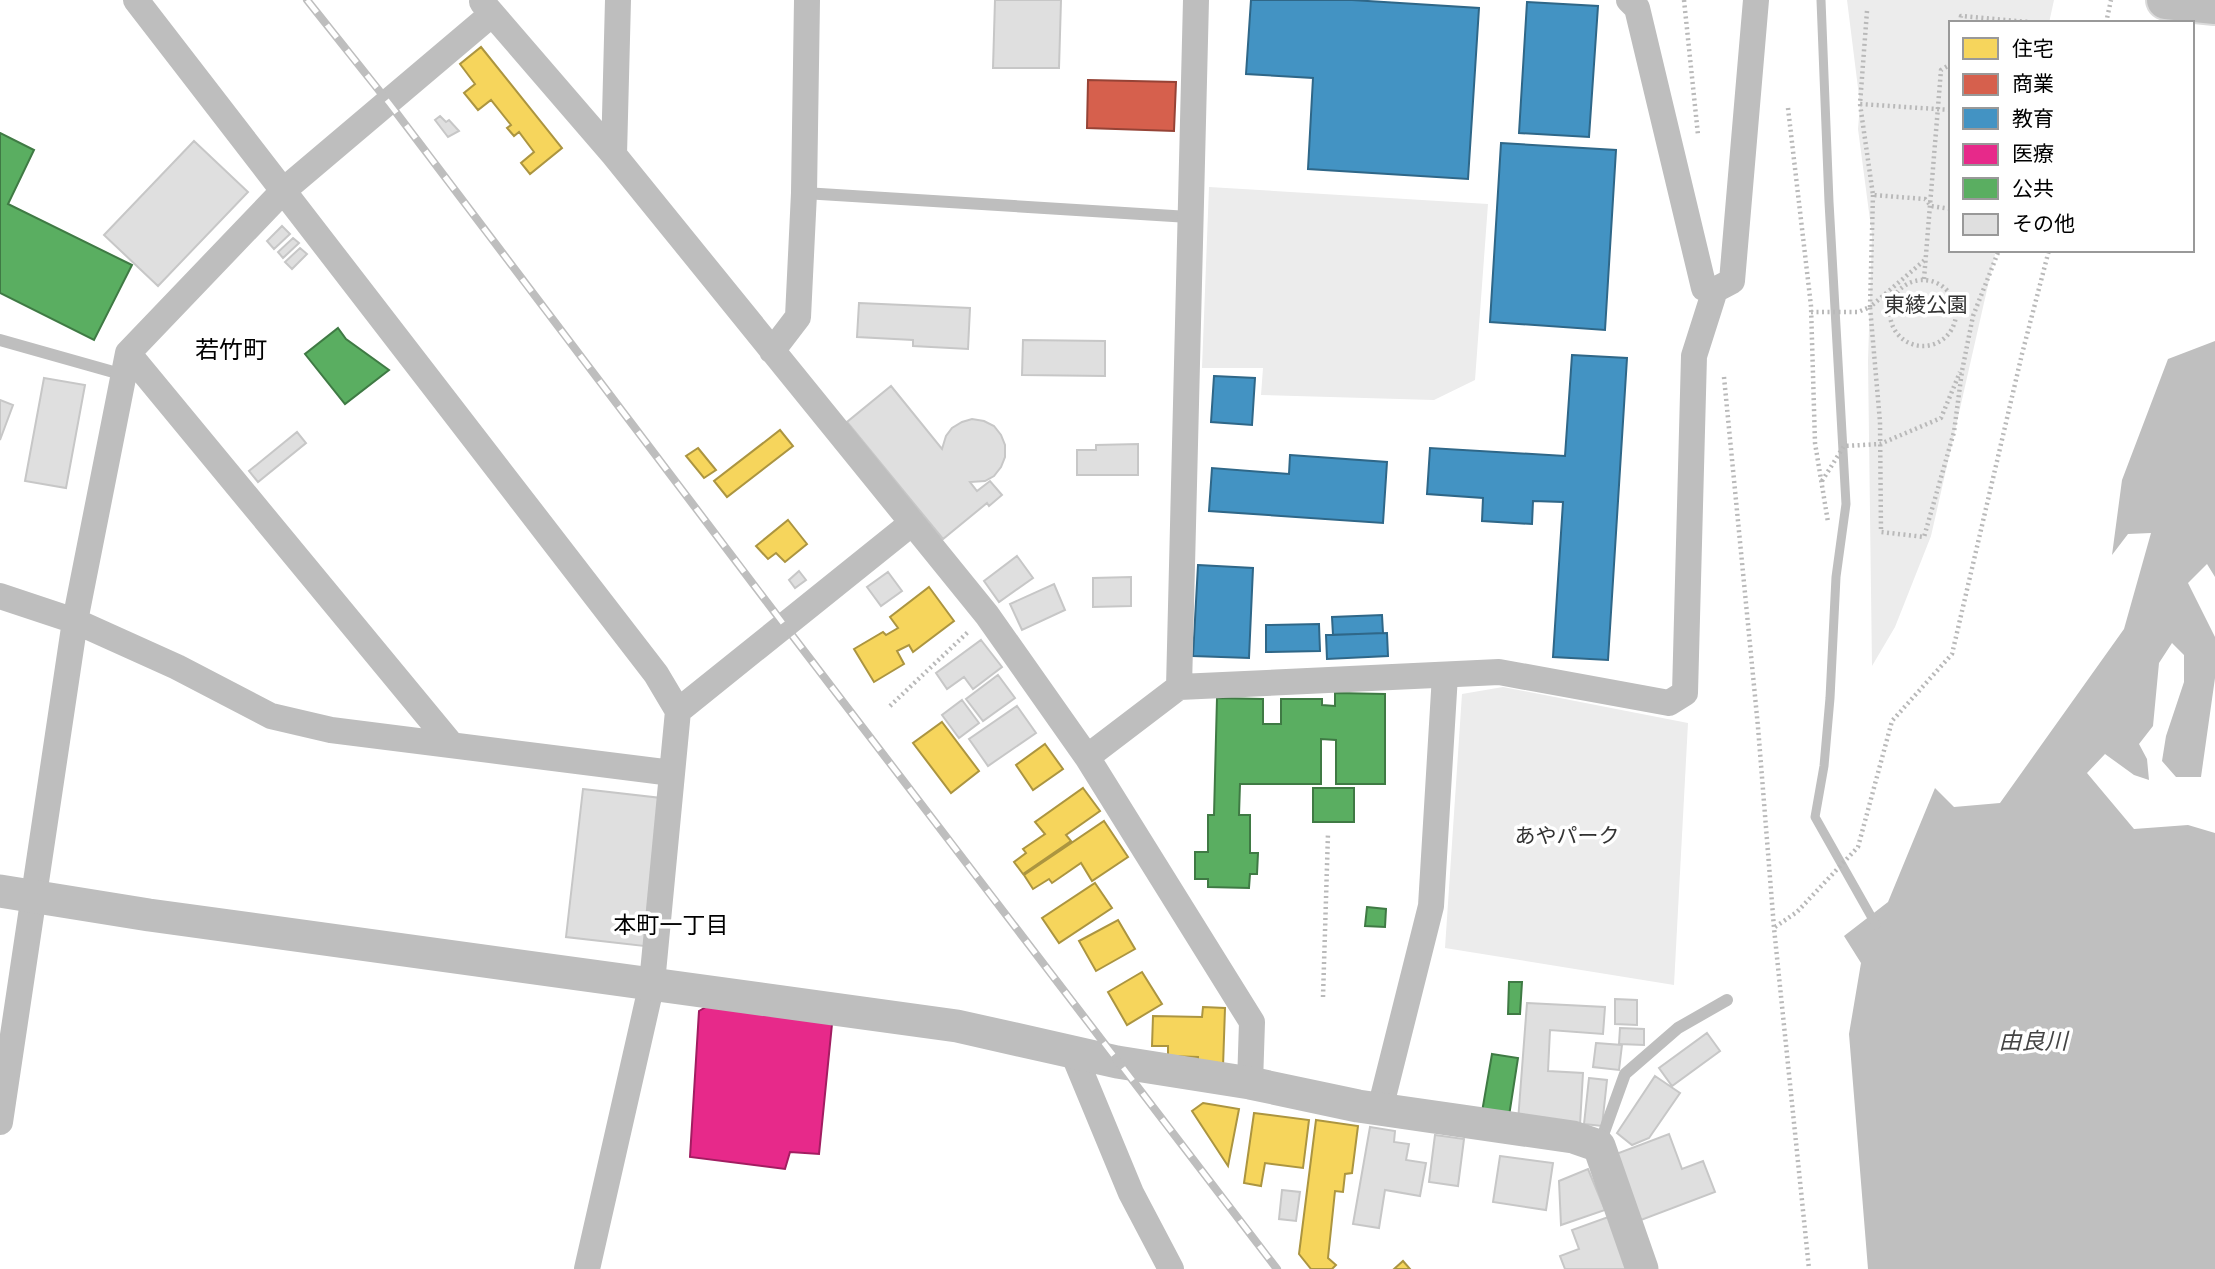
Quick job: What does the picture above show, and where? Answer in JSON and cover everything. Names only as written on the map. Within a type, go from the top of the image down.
[{"type":"main road","points":[[2166,0],[2215,5]]},
{"type":"street","points":[[136,0],[656,674],[678,711],[652,983],[587,1269]]},
{"type":"street","points":[[614,155],[618,0]]},
{"type":"street","points":[[772,351],[798,317],[804,193],[807,0]]},
{"type":"street","points":[[1179,687],[1196,0]]},
{"type":"street","points":[[1629,0],[1637,8],[1704,288],[1715,290],[1732,281],[1756,0]]},
{"type":"street","points":[[0,1122],[75,621],[126,364],[284,190],[487,7],[614,155],[987,615],[1087,757],[1252,1022],[1250,1083]]},
{"type":"street","points":[[1087,757],[1179,687],[1499,672],[1669,703],[1685,693],[1694,356],[1715,290]]},
{"type":"street","points":[[126,364],[451,744]]},
{"type":"street","points":[[678,711],[912,523]]},
{"type":"street","points":[[0,596],[75,621],[177,667],[271,716],[331,730],[672,773]]},
{"type":"street","points":[[1380,1109],[1432,906],[1444,675]]},
{"type":"street","points":[[0,891],[162,917],[957,1026],[1073,1053],[1250,1083],[1380,1109],[1573,1137],[1598,1146],[1642,1269]]},
{"type":"street","points":[[1073,1053],[1131,1193],[1171,1269]]},
{"type":"lane","points":[[804,193],[1189,217]]},
{"type":"lane","points":[[0,340],[126,364]]},
{"type":"lane","points":[[1598,1146],[1625,1074],[1678,1028],[1727,1000]]},
{"type":"path","points":[[1684,0],[1699,138]]},
{"type":"path","points":[[2106,21],[2110,0]]},
{"type":"path","points":[[1867,11],[1860,104],[1873,195],[1870,307],[1880,444],[1881,532],[1924,537],[1954,432],[1973,316],[1998,252]]},
{"type":"path","points":[[1960,21],[1961,16],[2017,21]]},
{"type":"path","points":[[1924,279],[1941,70],[1949,65]]},
{"type":"path","points":[[1860,104],[1949,110]]},
{"type":"path","points":[[1788,108],[1811,312],[1815,443],[1828,522]]},
{"type":"path","points":[[1873,195],[1925,199],[1931,206],[1949,209]]},
{"type":"path","points":[[1774,928],[1797,912],[1858,847],[1892,721],[1952,654],[2048,252]]},
{"type":"path","points":[[1811,312],[1858,312],[1870,307],[1926,259]]},
{"type":"path","points":[[1924,279],[1945,288],[1956,308],[1956,319],[1952,330],[1944,339],[1923,346],[1911,344],[1901,338],[1891,321],[1890,311],[1897,292],[1914,281],[1924,279]]},
{"type":"path","points":[[1822,481],[1844,446],[1880,444],[1941,418],[1964,362]]},
{"type":"path","points":[[1723,372],[1758,727],[1774,928],[1809,1269]]},
{"type":"path","points":[[890,706],[987,615]]},
{"type":"path","points":[[1323,997],[1328,833]]},
{"type":"green space","name":"東綾公園","points":[[1847,0],[2054,0],[2049,21],[1949,21],[1949,252],[1996,252],[1931,536],[1895,627],[1872,666],[1868,361],[1872,235],[1858,129],[1860,104]]},
{"type":"green space","points":[[1209,187],[1488,204],[1475,380],[1434,400],[1261,395],[1263,368],[1202,368]]},
{"type":"green space","name":"あやパーク","points":[[1503,687],[1688,723],[1674,985],[1445,948],[1462,694]]},
{"type":"water","name":"由良川","points":[[2215,341],[2215,577],[2207,564],[2188,583],[2215,637],[2215,678],[2201,777],[2176,777],[2162,761],[2166,736],[2184,682],[2184,655],[2172,643],[2159,663],[2153,726],[2139,744],[2147,759],[2149,780],[2134,775],[2105,754],[2087,773],[2134,829],[2188,825],[2215,833],[2215,1269],[1868,1269],[1849,1034],[1861,963],[1844,936],[1888,902],[1935,788],[1954,807],[2000,803],[2124,629],[2151,533],[2128,534],[2112,555],[2122,480],[2168,359]]},
{"type":"building: 住宅","points":[[481,47],[562,148],[530,174],[521,163],[534,152],[519,132],[514,136],[507,128],[511,125],[491,100],[478,110],[464,93],[475,84],[460,64]]},
{"type":"building: 住宅","points":[[780,430],[793,446],[727,497],[714,481]]},
{"type":"building: 住宅","points":[[698,448],[716,470],[704,478],[686,456]]},
{"type":"building: 住宅","points":[[788,520],[807,544],[785,562],[776,553],[768,559],[756,546]]},
{"type":"building: 住宅","points":[[929,587],[954,621],[913,652],[909,645],[897,651],[904,664],[874,682],[854,649],[883,632],[886,635],[898,628],[890,617]]},
{"type":"building: 住宅","points":[[942,722],[979,771],[951,793],[913,743]]},
{"type":"building: 住宅","points":[[1045,744],[1063,769],[1033,790],[1016,765]]},
{"type":"building: 住宅","points":[[1083,788],[1100,811],[1066,835],[1071,841],[1023,874],[1014,862],[1026,853],[1023,849],[1045,834],[1035,822]]},
{"type":"building: 住宅","points":[[1104,821],[1128,857],[1092,881],[1081,863],[1052,883],[1049,879],[1033,889],[1024,875]]},
{"type":"building: 住宅","points":[[1095,883],[1112,908],[1059,943],[1042,918]]},
{"type":"building: 住宅","points":[[1118,920],[1135,949],[1096,971],[1079,941]]},
{"type":"building: 住宅","points":[[1142,972],[1162,1004],[1127,1025],[1108,992]]},
{"type":"building: 住宅","points":[[1203,1007],[1225,1008],[1223,1067],[1198,1067],[1198,1057],[1168,1056],[1168,1046],[1152,1046],[1153,1016],[1202,1017]]},
{"type":"building: 住宅","points":[[1203,1103],[1239,1109],[1228,1166],[1192,1111]]},
{"type":"building: 住宅","points":[[1254,1113],[1309,1120],[1303,1168],[1265,1163],[1261,1186],[1244,1183]]},
{"type":"building: 住宅","points":[[1316,1120],[1358,1126],[1352,1173],[1345,1174],[1343,1192],[1335,1191],[1328,1258],[1336,1265],[1332,1269],[1311,1269],[1299,1254]]},
{"type":"building: 住宅","points":[[1403,1261],[1410,1269],[1394,1269]]},
{"type":"building: 商業","points":[[1088,80],[1176,82],[1174,131],[1087,128]]},
{"type":"building: 教育","points":[[1251,0],[1352,0],[1479,8],[1468,179],[1308,169],[1313,78],[1246,74]]},
{"type":"building: 教育","points":[[1527,2],[1598,6],[1589,137],[1519,133]]},
{"type":"building: 教育","points":[[1501,143],[1616,150],[1605,330],[1490,322]]},
{"type":"building: 教育","points":[[1572,355],[1627,358],[1608,660],[1553,657],[1563,502],[1533,501],[1532,524],[1482,521],[1483,498],[1427,494],[1430,448],[1565,456]]},
{"type":"building: 教育","points":[[1214,376],[1255,378],[1252,425],[1211,422]]},
{"type":"building: 教育","points":[[1290,455],[1387,462],[1383,523],[1209,511],[1212,468],[1289,474]]},
{"type":"building: 教育","points":[[1198,565],[1253,568],[1249,658],[1193,656]]},
{"type":"building: 教育","points":[[1382,615],[1383,633],[1333,635],[1332,617]]},
{"type":"building: 教育","points":[[1319,624],[1320,651],[1266,652],[1266,625]]},
{"type":"building: 教育","points":[[1387,633],[1388,656],[1327,659],[1326,635]]},
{"type":"building: 医療","points":[[718,1000],[833,1014],[819,1154],[790,1152],[785,1169],[690,1157],[699,1011]]},
{"type":"building: 公共","points":[[0,133],[34,150],[8,204],[132,265],[94,340],[0,293]]},
{"type":"building: 公共","points":[[338,328],[346,339],[389,370],[345,404],[305,354]]},
{"type":"building: 公共","points":[[1335,693],[1385,694],[1385,784],[1336,784],[1336,740],[1321,739],[1321,784],[1240,784],[1239,815],[1250,815],[1250,853],[1258,853],[1257,874],[1250,874],[1249,888],[1208,887],[1208,879],[1195,879],[1195,852],[1208,852],[1208,815],[1214,815],[1217,698],[1263,699],[1263,724],[1281,724],[1281,699],[1322,699],[1322,705],[1335,706]]},
{"type":"building: 公共","points":[[1313,788],[1354,788],[1354,822],[1313,822]]},
{"type":"building: 公共","points":[[1367,907],[1386,909],[1385,927],[1365,926]]},
{"type":"building: 公共","points":[[1509,982],[1522,982],[1520,1014],[1508,1014]]},
{"type":"building: 公共","points":[[1492,1054],[1518,1058],[1509,1116],[1482,1112]]},
{"type":"building: その他","points":[[995,0],[1061,0],[1059,68],[993,68]]},
{"type":"building: その他","points":[[440,116],[446,122],[449,120],[459,131],[448,137],[435,120]]},
{"type":"building: その他","points":[[194,141],[248,192],[158,286],[104,235]]},
{"type":"building: その他","points":[[282,226],[290,234],[274,249],[267,241]]},
{"type":"building: その他","points":[[293,238],[299,243],[283,258],[278,252]]},
{"type":"building: その他","points":[[300,248],[307,254],[292,269],[285,262]]},
{"type":"building: その他","points":[[859,303],[970,308],[968,349],[913,346],[913,340],[857,337]]},
{"type":"building: その他","points":[[1023,340],[1105,341],[1105,376],[1022,375]]},
{"type":"building: その他","points":[[44,378],[85,385],[66,488],[25,481]]},
{"type":"building: その他","points":[[891,386],[942,449],[952,428],[972,419],[994,426],[1005,445],[1005,457],[994,476],[985,481],[970,482],[977,491],[990,481],[1002,495],[989,506],[987,503],[943,539],[847,422]]},
{"type":"building: その他","points":[[0,400],[13,405],[0,440]]},
{"type":"building: その他","points":[[297,432],[306,443],[258,482],[249,471]]},
{"type":"building: その他","points":[[1138,444],[1138,475],[1077,475],[1077,450],[1096,450],[1096,445]]},
{"type":"building: その他","points":[[1017,556],[1033,578],[999,602],[984,581]]},
{"type":"building: その他","points":[[799,571],[806,580],[795,588],[789,580]]},
{"type":"building: その他","points":[[888,572],[902,591],[881,606],[867,587]]},
{"type":"building: その他","points":[[1131,577],[1131,606],[1093,607],[1093,578]]},
{"type":"building: その他","points":[[1054,584],[1065,610],[1022,630],[1010,604]]},
{"type":"building: その他","points":[[981,640],[1002,667],[973,689],[964,677],[947,689],[936,673]]},
{"type":"building: その他","points":[[998,675],[1015,698],[983,721],[966,699]]},
{"type":"building: その他","points":[[962,700],[979,723],[959,738],[942,715]]},
{"type":"building: その他","points":[[1017,706],[1036,733],[988,766],[969,739]]},
{"type":"building: その他","points":[[583,789],[661,798],[644,946],[566,937]]},
{"type":"building: その他","points":[[1615,999],[1637,1000],[1637,1025],[1615,1024]]},
{"type":"building: その他","points":[[1527,1003],[1605,1007],[1603,1034],[1550,1030],[1548,1071],[1583,1073],[1580,1125],[1518,1121]]},
{"type":"building: その他","points":[[1620,1028],[1644,1029],[1644,1045],[1619,1044]]},
{"type":"building: その他","points":[[1707,1033],[1720,1051],[1672,1086],[1659,1068]]},
{"type":"building: その他","points":[[1596,1043],[1622,1045],[1619,1070],[1593,1067]]},
{"type":"building: その他","points":[[1655,1076],[1680,1093],[1649,1138],[1632,1145],[1617,1133]]},
{"type":"building: その他","points":[[1589,1078],[1607,1080],[1602,1126],[1584,1124]]},
{"type":"building: その他","points":[[1370,1127],[1395,1131],[1394,1142],[1409,1144],[1406,1160],[1426,1163],[1420,1196],[1385,1190],[1379,1228],[1353,1224]]},
{"type":"building: その他","points":[[1669,1134],[1682,1169],[1703,1161],[1715,1192],[1641,1220],[1616,1154]]},
{"type":"building: その他","points":[[1435,1135],[1464,1139],[1458,1186],[1429,1182]]},
{"type":"building: その他","points":[[1500,1156],[1553,1163],[1546,1210],[1493,1202]]},
{"type":"building: その他","points":[[1588,1169],[1605,1210],[1561,1225],[1559,1181]]},
{"type":"building: その他","points":[[1282,1190],[1300,1192],[1296,1221],[1279,1219]]},
{"type":"building: その他","points":[[1611,1216],[1631,1269],[1565,1269],[1560,1256],[1579,1249],[1572,1230]]},
{"type":"waterway","points":[[1821,0],[1846,504],[1836,577],[1824,766],[1815,817],[1876,925]]},
{"type":"railway","points":[[307,0],[389,103],[1277,1269]]},
{"type":"district","name":"若竹町","points":[[231,350]]},
{"type":"district","name":"本町一丁目","points":[[671,925]]}]
